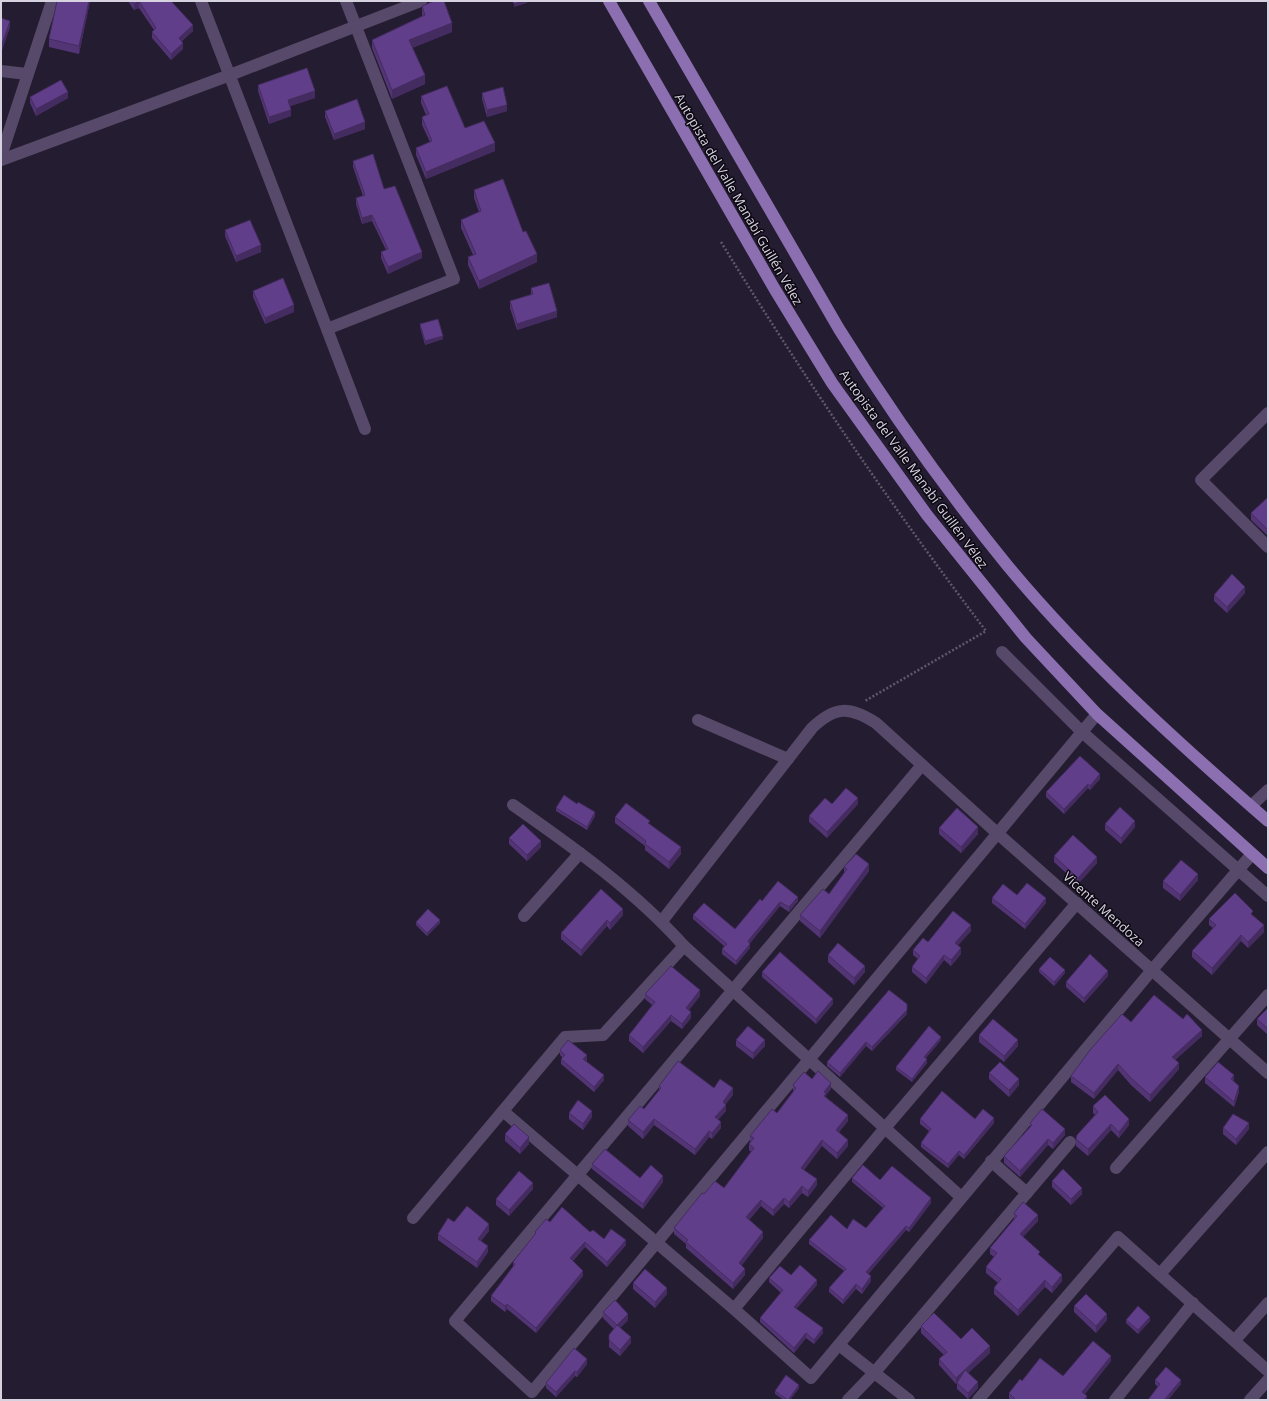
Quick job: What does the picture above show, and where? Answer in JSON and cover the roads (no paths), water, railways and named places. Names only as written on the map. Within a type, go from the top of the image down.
[{"type":"main road","name":"Autopista del Valle Manabí Guillén Vélez","points":[[609,1],[774,288],[832,383],[918,503],[973,574],[1026,638],[1097,714],[1268,868]]},
{"type":"main road","name":"Autopista del Valle Manabí Guillén Vélez","points":[[649,1],[839,329],[875,386],[940,478],[1008,566],[1058,622],[1118,685],[1168,733],[1268,821]]},
{"type":"street","points":[[1,156],[52,1]]},
{"type":"street","points":[[201,1],[365,429]]},
{"type":"street","points":[[327,329],[454,279],[346,1]]},
{"type":"street","points":[[1,160],[230,75],[421,1]]},
{"type":"street","points":[[1,71],[27,74]]},
{"type":"street","points":[[1268,413],[1202,480],[1268,547]]},
{"type":"street","points":[[1002,652],[1082,732],[1268,896]]},
{"type":"street","name":"Vicente Mendoza","points":[[788,759],[812,728],[823,717],[836,711],[849,710],[862,714],[876,723],[997,833],[1268,1073]]},
{"type":"street","points":[[922,765],[455,1321],[532,1392],[1097,714]]},
{"type":"street","points":[[662,921],[788,759],[698,720]]},
{"type":"street","points":[[1251,806],[1268,790]]},
{"type":"street","points":[[513,805],[580,853],[662,921],[684,946],[961,1197]]},
{"type":"street","points":[[524,916],[580,853]]},
{"type":"street","points":[[503,1111],[734,1309],[811,1378],[991,1161],[1252,854]]},
{"type":"street","points":[[734,1309],[885,1128],[1077,903]]},
{"type":"street","points":[[413,1218],[565,1037],[603,1035],[684,946]]},
{"type":"street","points":[[1116,1168],[1268,995]]},
{"type":"street","points":[[848,1400],[875,1372],[1070,1142]]},
{"type":"street","points":[[1160,1274],[1268,1152]]},
{"type":"street","points":[[991,1161],[1027,1193]]},
{"type":"street","points":[[978,1400],[1118,1237],[1268,1371]]},
{"type":"street","points":[[1115,1400],[1193,1303]]},
{"type":"street","points":[[1235,1340],[1268,1303]]},
{"type":"street","points":[[839,1345],[909,1400]]},
{"type":"street","points":[[1250,1400],[1268,1380]]}]
